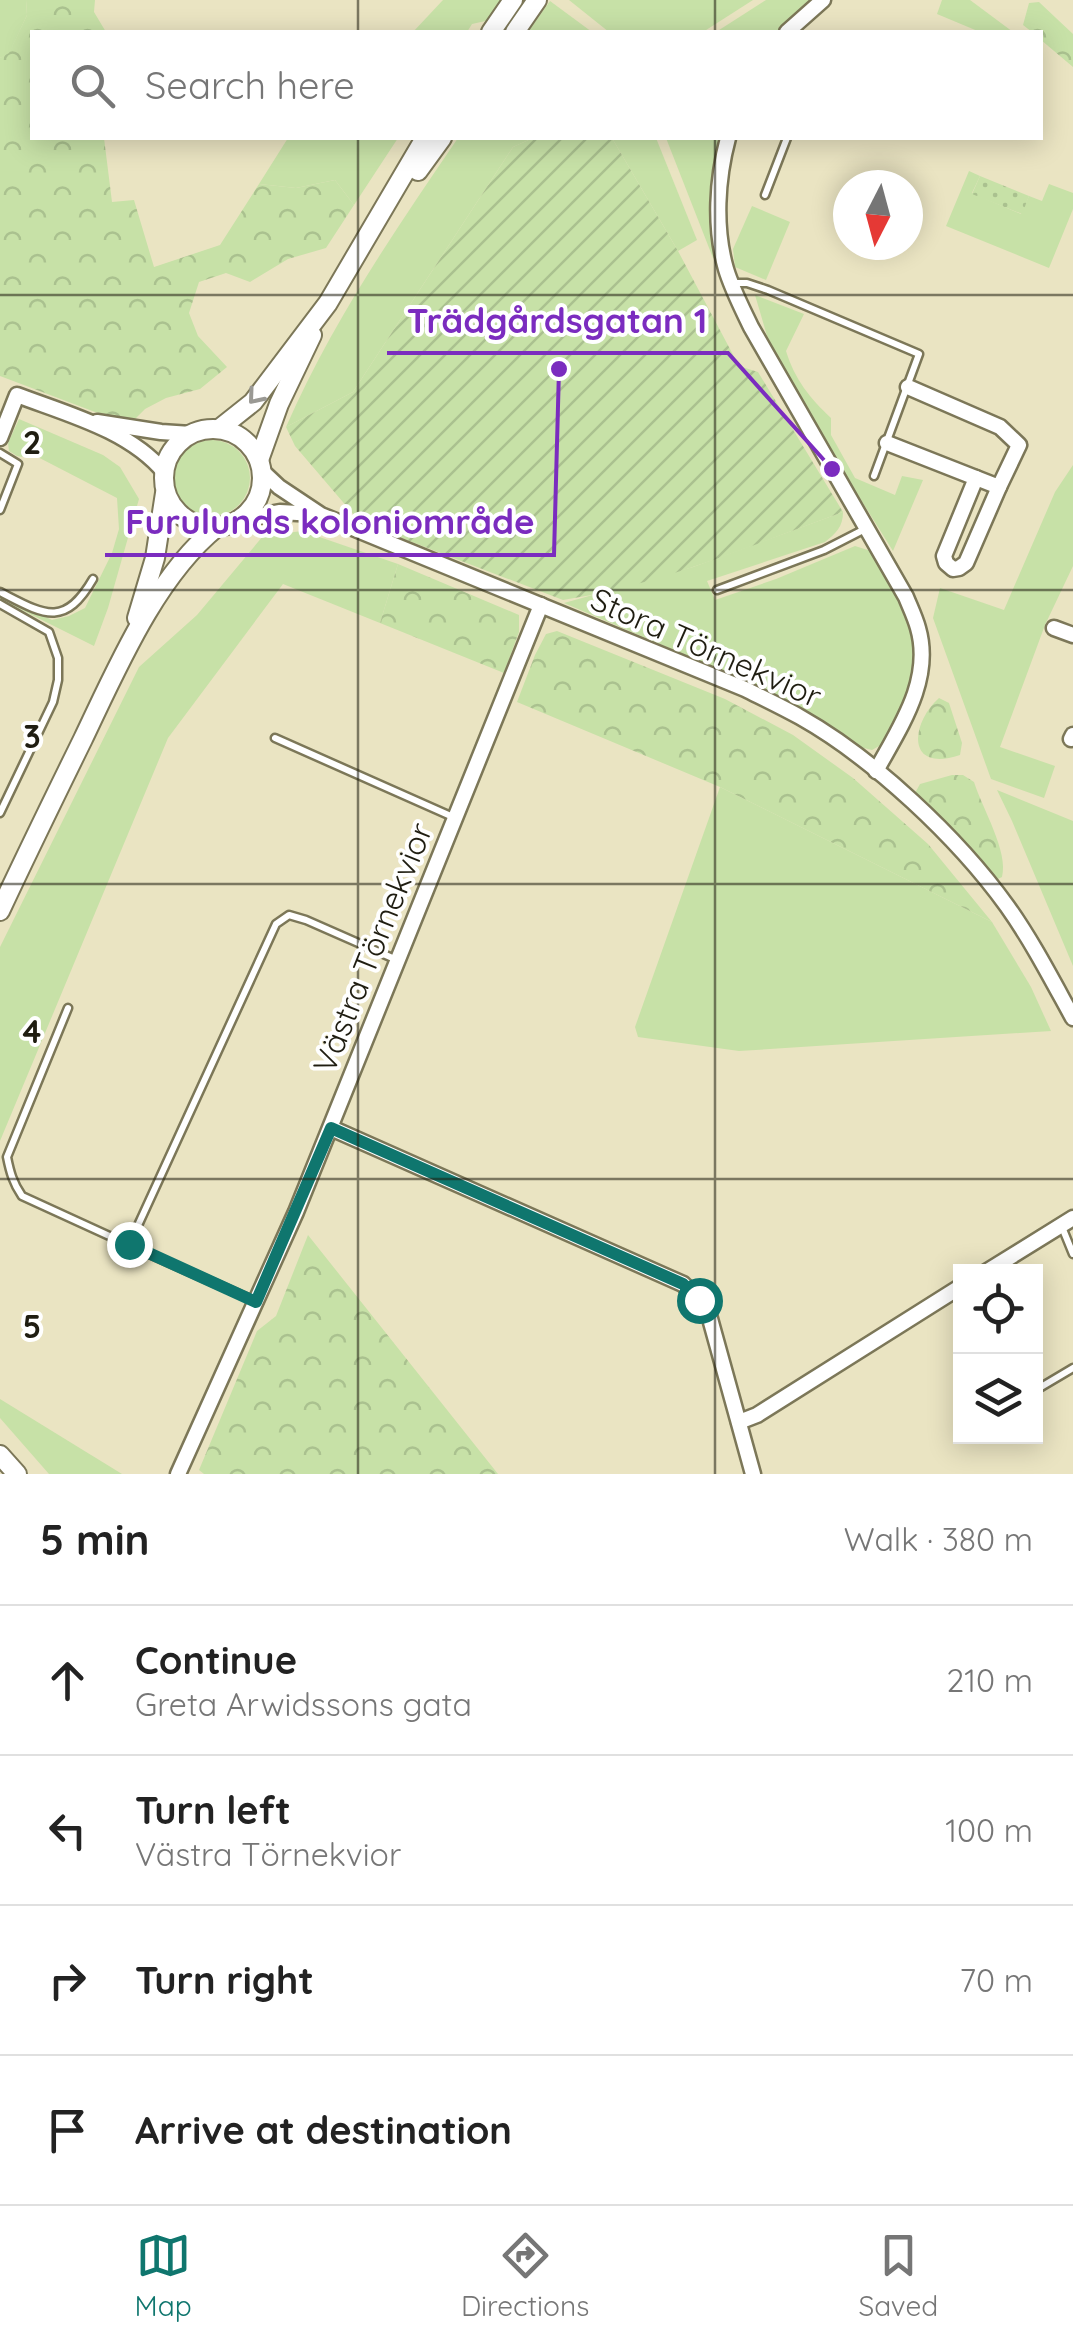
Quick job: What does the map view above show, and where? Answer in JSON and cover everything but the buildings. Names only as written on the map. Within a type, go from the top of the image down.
[{"type":"main road","points":[[492,30],[513,0]]},
{"type":"main road","points":[[515,30],[537,0]]},
{"type":"main road","points":[[220,429],[252,402],[328,303],[424,140]]},
{"type":"main road","points":[[362,248],[441,140]]},
{"type":"main road","points":[[165,492],[176,512],[202,526],[217,527],[238,520],[251,509],[261,488],[260,465],[279,404],[328,303]]},
{"type":"main road","points":[[121,661],[155,558],[165,492],[164,472],[172,449],[191,434],[220,429],[246,442],[260,465]]},
{"type":"main road","points":[[0,911],[121,661],[175,570],[217,527]]},
{"type":"main road","points":[[0,1455],[17,1474]]},
{"type":"street","points":[[792,30],[822,0]]},
{"type":"street","points":[[728,140],[719,210],[722,249],[731,283],[750,327],[906,597],[918,630],[922,658],[917,688],[876,770]]},
{"type":"street","points":[[908,388],[1000,427],[1018,445],[966,562],[953,569],[944,556],[976,478]]},
{"type":"street","points":[[0,389],[137,446],[164,472]]},
{"type":"street","points":[[0,438],[17,395]]},
{"type":"street","points":[[81,420],[191,434]]},
{"type":"street","points":[[887,443],[999,488]]},
{"type":"street","points":[[260,465],[279,487],[321,515]]},
{"type":"street","points":[[238,520],[280,512],[321,515]]},
{"type":"street","name":"Stora Törnekvior","points":[[321,515],[745,690],[802,718],[876,770],[938,824],[1008,907],[1073,1018]]},
{"type":"street","name":"Västra Törnekvior","points":[[178,1474],[331,1128],[541,605]]},
{"type":"street","points":[[1054,628],[1073,635]]},
{"type":"street","points":[[331,1128],[683,1284],[709,1315],[753,1474]]},
{"type":"street","points":[[999,1264],[1067,1222]]},
{"type":"street","points":[[739,1422],[758,1415],[953,1297]]},
{"type":"lane","points":[[765,195],[786,140]]},
{"type":"lane","points":[[731,283],[768,290],[919,354],[874,476]]},
{"type":"lane","points":[[0,453],[18,464],[0,510]]},
{"type":"lane","points":[[717,590],[824,550],[866,529]]},
{"type":"lane","points":[[0,592],[37,611],[58,612],[82,598],[94,579]]},
{"type":"lane","points":[[0,604],[49,632],[58,658],[53,702],[0,813]]},
{"type":"lane","points":[[275,738],[454,818]]},
{"type":"lane","points":[[129,1244],[276,924],[289,915],[306,920],[398,960]]},
{"type":"lane","points":[[68,1008],[7,1156],[22,1196],[256,1302]]},
{"type":"lane","points":[[1067,1222],[1073,1254]]},
{"type":"lane","points":[[1043,1386],[1073,1368]]},
{"type":"green space","points":[[0,0],[26,0],[27,15],[9,54],[0,58]]},
{"type":"green space","points":[[26,0],[95,0],[94,12],[105,30],[30,30],[30,140],[104,140],[112,202],[134,200],[154,267],[220,245],[259,184],[296,188],[335,180],[354,205],[326,248],[288,259],[250,282],[226,273],[199,282],[189,313],[198,336],[227,367],[200,389],[166,398],[134,420],[95,412],[0,376],[0,58],[9,53],[27,15]]},
{"type":"green space","points":[[443,0],[504,0],[490,20],[472,24],[468,30],[415,30]]},
{"type":"green space","points":[[569,0],[753,0],[706,30],[606,30]]},
{"type":"green space","points":[[766,0],[813,0],[782,30],[719,30]]},
{"type":"green space","points":[[942,0],[970,0],[1010,30],[975,30],[937,14]]},
{"type":"green space","points":[[550,1],[589,30],[529,30]]},
{"type":"green space","points":[[1039,2],[1073,34],[1073,67],[1043,42],[1043,30],[1029,30],[1023,25],[1029,3]]},
{"type":"green space","points":[[287,140],[397,140],[354,205],[335,180],[296,188],[259,184]]},
{"type":"green space","points":[[457,140],[529,140],[513,147],[353,392],[286,427],[344,314]]},
{"type":"green space","points":[[529,140],[613,140],[739,366],[758,372],[843,512],[635,585],[563,600],[360,522],[295,446],[286,427],[353,392],[513,147]]},
{"type":"green space","points":[[613,140],[657,140],[697,240],[678,251]]},
{"type":"green space","points":[[667,140],[721,140],[714,182],[713,258]]},
{"type":"green space","points":[[969,171],[980,176],[972,193],[1021,214],[1029,196],[1042,201],[1049,184],[1073,193],[1073,209],[1049,268],[946,226]]},
{"type":"green space","points":[[980,176],[1029,196],[1022,214],[972,194]]},
{"type":"green space","points":[[752,206],[790,222],[766,280],[735,267],[733,249]]},
{"type":"green space","points":[[755,295],[804,314],[786,351],[804,388],[831,418],[831,435],[855,478],[895,495],[902,476],[923,480],[893,551],[775,363]]},
{"type":"green space","points":[[19,419],[103,455],[120,467],[139,499],[94,646],[0,599],[0,595],[52,620],[85,608],[112,553],[119,529],[117,498],[28,452],[22,457],[9,451],[8,443]]},
{"type":"green space","points":[[212,440],[239,451],[250,478],[239,505],[212,516],[185,505],[174,478],[185,451]]},
{"type":"green space","points":[[1073,465],[1073,566],[1045,625],[1000,747],[1055,766],[1044,798],[991,779],[933,618],[940,588],[1004,610],[1055,492]]},
{"type":"green space","points":[[843,512],[838,529],[825,542],[707,581],[715,600],[855,546],[871,551],[913,625],[915,662],[906,699],[881,745],[872,750],[860,747],[792,703],[564,603],[693,567]]},
{"type":"green space","points":[[302,531],[398,564],[380,623],[283,584],[168,738],[0,1141],[0,947],[139,667],[197,615],[263,536]]},
{"type":"green space","points":[[398,564],[519,615],[519,632],[504,673],[380,623]]},
{"type":"green space","points":[[557,631],[725,699],[793,735],[853,778],[928,844],[992,922],[720,787],[517,702],[546,634]]},
{"type":"green space","points":[[939,698],[949,703],[962,743],[960,755],[942,759],[922,752],[918,743],[922,720]]},
{"type":"green space","points":[[963,775],[974,782],[1002,855],[1002,877],[998,879],[915,793],[920,784]]},
{"type":"green space","points":[[720,787],[992,922],[1031,987],[1051,1031],[739,1051],[638,1037],[635,1027]]},
{"type":"green space","points":[[997,790],[1073,821],[1073,966],[1012,821]]},
{"type":"green space","points":[[308,1235],[498,1474],[204,1474],[199,1470],[257,1331],[276,1316]]},
{"type":"green space","points":[[0,1399],[122,1474],[49,1474],[0,1418]]},
{"type":"place","name":"Furulunds koloniområde","points":[[559,369]]},
{"type":"place","name":"Trädgårdsgatan 1","points":[[832,469]]},
{"type":"route","points":[[129,1244],[256,1302],[331,1128],[683,1284],[699,1300]]}]
